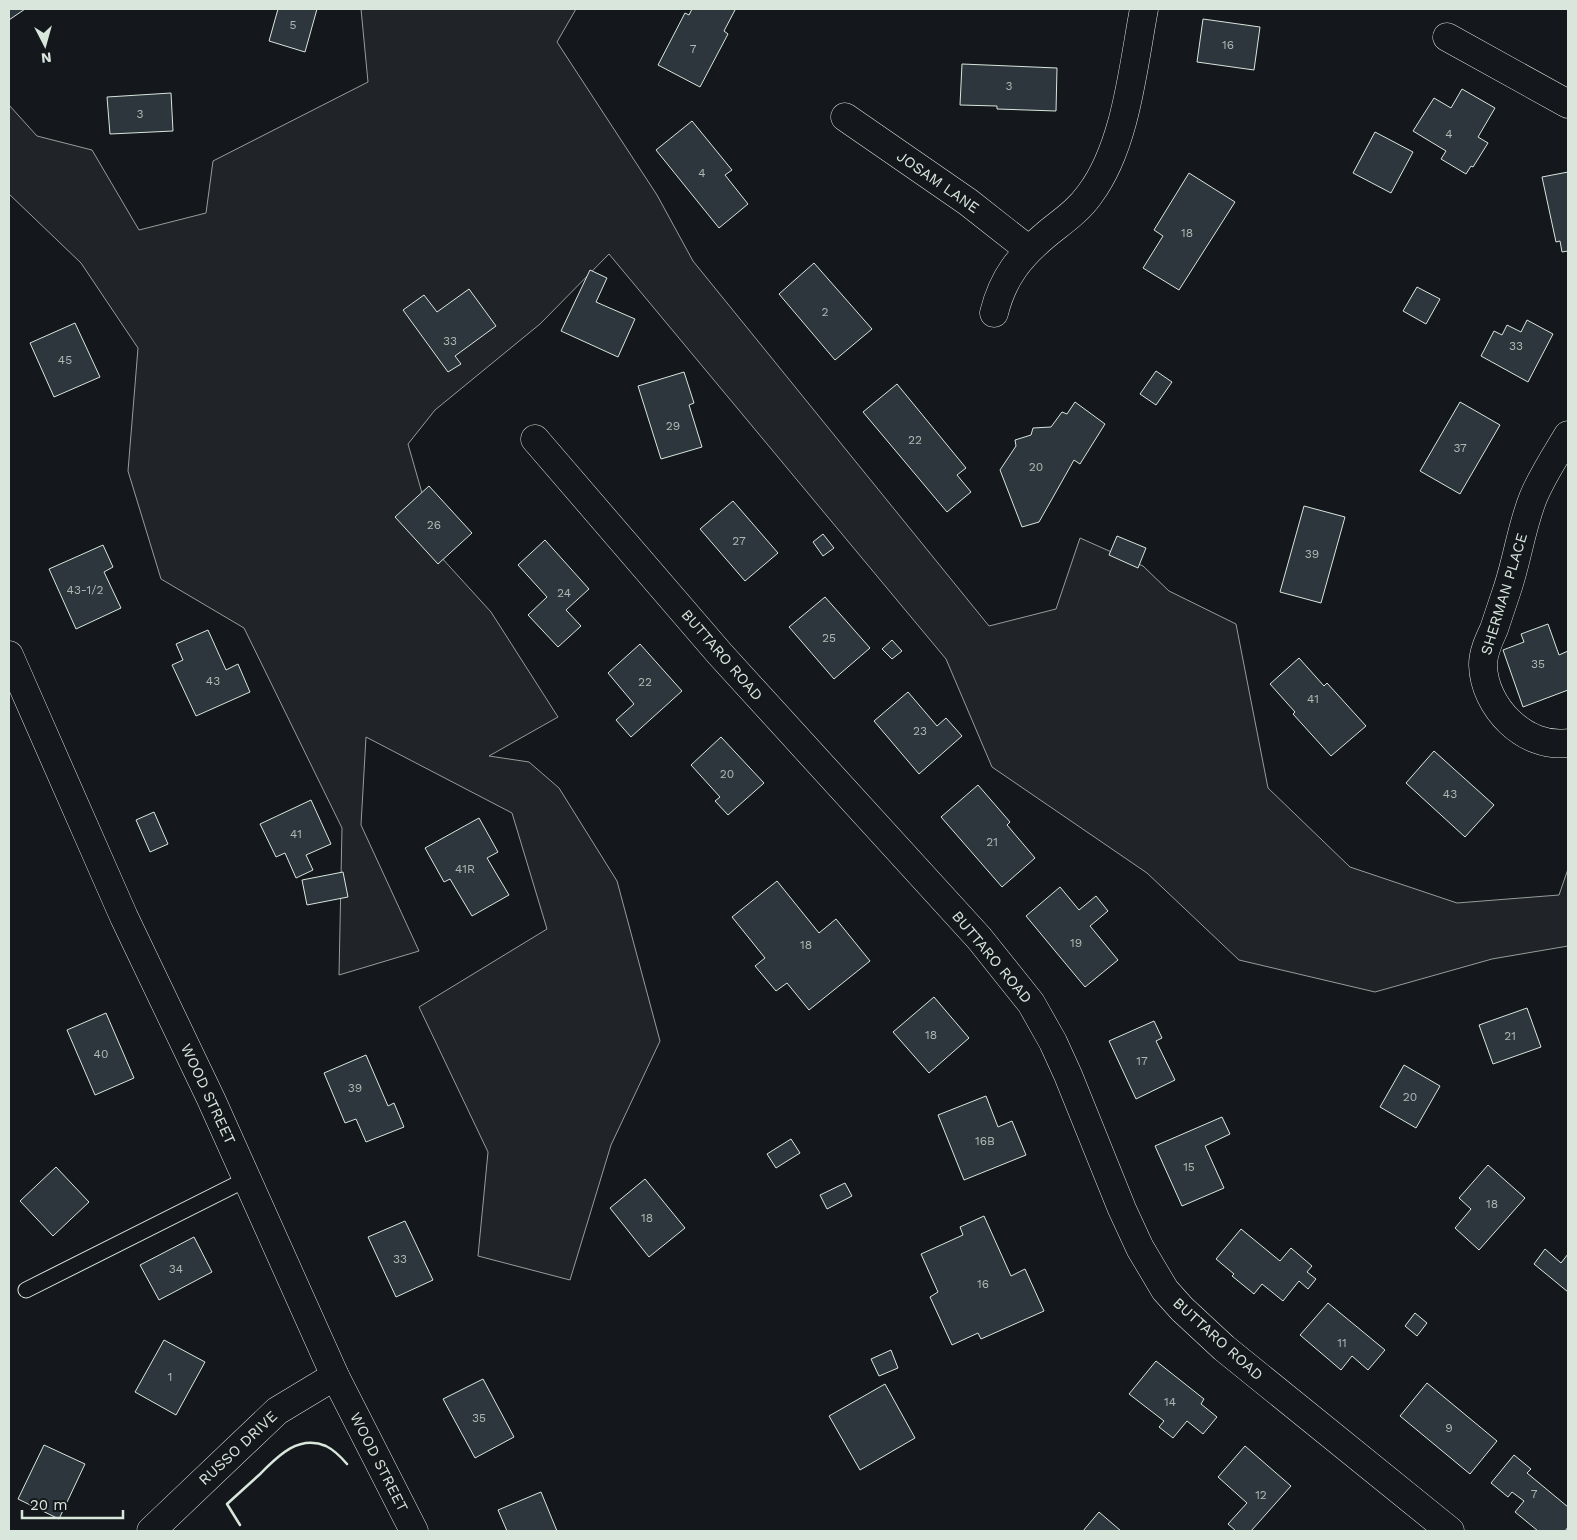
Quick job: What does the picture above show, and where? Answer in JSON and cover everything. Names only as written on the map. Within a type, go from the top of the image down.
[{"type":"street","points":[[994,313],[1002,286],[1013,267],[1029,250],[1079,207],[1099,181],[1116,140],[1123,115],[1144,9]]},
{"type":"street","points":[[1447,37],[1568,104]]},
{"type":"street","name":"JOSAM LANE","points":[[846,117],[968,202],[1029,250]]},
{"type":"street","name":"SHERMAN PLACE","points":[[1568,435],[1533,497],[1524,524],[1508,589],[1484,653],[1483,665],[1490,693],[1502,715],[1513,727],[1528,735],[1546,741],[1568,743]]},
{"type":"street","name":"BUTTARO ROAD","points":[[535,439],[720,654],[979,938],[1031,1003],[1053,1042],[1068,1075],[1140,1248],[1165,1290],[1224,1348],[1450,1531]]},
{"type":"street","name":"WOOD STREET","points":[[9,655],[124,917],[211,1098],[335,1376],[414,1531]]},
{"type":"street","name":"RUSSO DRIVE","points":[[151,1531],[277,1411],[335,1376]]},
{"type":"lane","points":[[26,1290],[247,1179]]},
{"type":"shaded area","points":[[361,9],[576,9],[557,42],[657,195],[693,261],[989,626],[1056,609],[1080,538],[1143,566],[1169,591],[1236,624],[1268,788],[1350,867],[1457,903],[1559,895],[1568,869],[1568,946],[1492,959],[1375,992],[1239,960],[1147,873],[992,767],[946,659],[609,254],[540,324],[435,410],[408,444],[440,556],[491,612],[558,717],[489,756],[529,762],[559,788],[617,881],[660,1041],[611,1145],[570,1280],[478,1256],[488,1152],[419,1007],[547,929],[512,813],[366,737],[361,825],[419,951],[339,975],[342,828],[244,628],[161,579],[128,471],[138,348],[81,263],[9,194],[9,105],[37,136],[92,150],[139,230],[206,213],[213,161],[368,82]]},
{"type":"building","points":[[9,9],[25,9],[9,20]]},
{"type":"building","points":[[278,9],[317,9],[305,52],[269,41]]},
{"type":"building","points":[[692,9],[735,10],[724,31],[728,34],[700,87],[658,65],[685,13],[689,15]]},
{"type":"building","points":[[1203,19],[1260,27],[1254,70],[1197,62]]},
{"type":"building","points":[[962,64],[1057,68],[1056,111],[997,109],[997,106],[960,105]]},
{"type":"building","points":[[1462,89],[1495,108],[1478,137],[1488,143],[1473,167],[1471,166],[1466,174],[1441,159],[1446,151],[1413,131],[1434,98],[1451,108]]},
{"type":"building","points":[[171,93],[173,131],[110,134],[107,97]]},
{"type":"building","points":[[692,121],[732,170],[725,175],[748,204],[719,228],[656,150]]},
{"type":"building","points":[[1375,132],[1413,152],[1391,193],[1353,173]]},
{"type":"building","points":[[1568,172],[1568,251],[1562,252],[1560,241],[1556,242],[1542,177]]},
{"type":"building","points":[[1189,173],[1235,202],[1179,290],[1143,268],[1163,236],[1154,230]]},
{"type":"building","points":[[814,263],[872,329],[835,360],[779,294]]},
{"type":"building","points":[[590,270],[607,278],[596,302],[635,319],[618,357],[561,331]]},
{"type":"building","points":[[1417,287],[1440,299],[1426,324],[1403,311]]},
{"type":"building","points":[[469,289],[496,326],[455,356],[461,364],[448,372],[403,310],[424,295],[437,312]]},
{"type":"building","points":[[1527,320],[1553,334],[1528,382],[1481,356],[1494,331],[1502,335],[1507,325],[1521,332]]},
{"type":"building","points":[[75,323],[100,377],[54,397],[30,343]]},
{"type":"building","points":[[1156,371],[1172,382],[1156,405],[1140,394]]},
{"type":"building","points":[[684,372],[694,403],[689,405],[702,447],[661,459],[638,386]]},
{"type":"building","points":[[897,384],[966,468],[957,475],[971,492],[947,512],[863,412]]},
{"type":"building","points":[[1075,402],[1105,424],[1080,464],[1074,460],[1039,522],[1022,527],[1000,470],[1016,446],[1015,440],[1031,435],[1033,428],[1051,427],[1062,412],[1067,414]]},
{"type":"building","points":[[1460,402],[1500,425],[1460,494],[1420,471]]},
{"type":"building","points":[[429,486],[472,533],[438,564],[395,517]]},
{"type":"building","points":[[733,501],[778,553],[745,581],[700,529]]},
{"type":"building","points":[[1304,506],[1345,517],[1321,603],[1280,592]]},
{"type":"building","points":[[823,534],[834,548],[823,556],[813,542]]},
{"type":"building","points":[[1117,536],[1146,548],[1138,568],[1109,555]]},
{"type":"building","points":[[545,540],[589,589],[566,610],[581,626],[558,647],[528,615],[547,597],[518,565]]},
{"type":"building","points":[[103,545],[113,567],[104,572],[121,608],[76,629],[49,569]]},
{"type":"building","points":[[825,597],[870,648],[834,679],[789,627]]},
{"type":"building","points":[[1548,624],[1559,655],[1568,651],[1568,690],[1523,707],[1503,650],[1524,642],[1521,634]]},
{"type":"building","points":[[208,630],[226,670],[238,664],[250,692],[196,716],[172,665],[183,660],[176,644]]},
{"type":"building","points":[[892,640],[902,651],[892,659],[882,649]]},
{"type":"building","points":[[640,644],[682,691],[631,737],[616,720],[634,704],[608,673]]},
{"type":"building","points":[[1299,658],[1324,686],[1327,683],[1366,726],[1331,756],[1293,714],[1295,712],[1270,684]]},
{"type":"building","points":[[908,692],[937,726],[946,718],[962,736],[919,774],[874,721]]},
{"type":"building","points":[[721,737],[764,783],[728,815],[715,801],[720,797],[691,765]]},
{"type":"building","points":[[1434,751],[1494,805],[1465,837],[1406,783]]},
{"type":"building","points":[[978,785],[1010,822],[1007,825],[1035,858],[1002,887],[941,817]]},
{"type":"building","points":[[311,800],[331,844],[306,855],[313,870],[296,878],[285,853],[276,857],[260,824]]},
{"type":"building","points":[[154,812],[168,844],[150,852],[136,820]]},
{"type":"building","points":[[479,818],[498,852],[487,858],[509,895],[472,916],[450,879],[444,882],[425,848]]},
{"type":"building","points":[[343,872],[348,897],[307,905],[302,880]]},
{"type":"building","points":[[777,881],[819,933],[836,919],[870,961],[809,1010],[787,983],[776,991],[755,966],[765,958],[732,917]]},
{"type":"building","points":[[1060,887],[1079,910],[1096,896],[1108,911],[1090,926],[1118,960],[1085,987],[1026,916]]},
{"type":"building","points":[[934,997],[969,1038],[929,1073],[893,1032]]},
{"type":"building","points":[[1527,1008],[1541,1047],[1493,1064],[1479,1025]]},
{"type":"building","points":[[106,1013],[134,1078],[95,1095],[67,1030]]},
{"type":"building","points":[[1154,1021],[1162,1038],[1156,1041],[1175,1080],[1136,1099],[1109,1041]]},
{"type":"building","points":[[366,1055],[388,1106],[394,1103],[404,1127],[366,1142],[356,1119],[345,1123],[324,1073]]},
{"type":"building","points":[[1404,1065],[1440,1086],[1416,1128],[1380,1107]]},
{"type":"building","points":[[986,1096],[998,1127],[1012,1121],[1026,1155],[964,1180],[938,1115]]},
{"type":"building","points":[[1222,1117],[1230,1134],[1205,1146],[1224,1188],[1182,1206],[1155,1146]]},
{"type":"building","points":[[791,1139],[800,1153],[776,1168],[767,1154]]},
{"type":"building","points":[[1488,1165],[1525,1198],[1479,1250],[1455,1228],[1471,1209],[1459,1198]]},
{"type":"building","points":[[56,1167],[89,1202],[53,1236],[20,1201]]},
{"type":"building","points":[[645,1179],[685,1228],[649,1257],[610,1208]]},
{"type":"building","points":[[845,1183],[852,1196],[827,1209],[820,1195]]},
{"type":"building","points":[[984,1216],[1011,1276],[1025,1269],[1044,1311],[981,1339],[978,1333],[952,1345],[930,1297],[938,1292],[921,1254],[963,1235],[960,1227]]},
{"type":"building","points":[[405,1221],[433,1280],[396,1297],[368,1237]]},
{"type":"building","points":[[1241,1229],[1280,1261],[1291,1248],[1312,1266],[1307,1272],[1316,1279],[1308,1289],[1299,1281],[1283,1301],[1262,1284],[1254,1294],[1232,1276],[1234,1274],[1216,1259]]},
{"type":"building","points":[[194,1237],[212,1272],[159,1300],[140,1265]]},
{"type":"building","points":[[1545,1249],[1561,1263],[1568,1254],[1568,1292],[1534,1264]]},
{"type":"building","points":[[1328,1303],[1385,1350],[1368,1370],[1352,1356],[1341,1370],[1300,1335]]},
{"type":"building","points":[[1415,1313],[1427,1323],[1417,1336],[1405,1326]]},
{"type":"building","points":[[164,1340],[205,1362],[176,1415],[135,1392]]},
{"type":"building","points":[[891,1350],[898,1368],[879,1376],[871,1359]]},
{"type":"building","points":[[1156,1361],[1204,1399],[1201,1404],[1217,1417],[1203,1434],[1187,1421],[1173,1438],[1159,1427],[1164,1421],[1129,1394]]},
{"type":"building","points":[[483,1379],[514,1437],[475,1458],[443,1399]]},
{"type":"building","points":[[1427,1383],[1497,1441],[1470,1474],[1400,1416]]},
{"type":"building","points":[[885,1384],[915,1438],[860,1470],[829,1416]]},
{"type":"building","points":[[44,1445],[85,1464],[59,1519],[18,1499]]},
{"type":"building","points":[[1245,1446],[1291,1486],[1251,1531],[1236,1531],[1228,1524],[1247,1503],[1218,1477]]},
{"type":"building","points":[[1514,1455],[1531,1469],[1527,1473],[1568,1507],[1568,1527],[1565,1531],[1538,1531],[1515,1512],[1524,1501],[1512,1492],[1508,1497],[1491,1483]]},
{"type":"building","points":[[541,1492],[557,1531],[507,1531],[498,1510]]},
{"type":"building","points":[[1099,1512],[1121,1531],[1083,1531]]},
{"type":"wall","points":[[240,1525],[227,1504],[273,1461],[289,1449],[297,1445],[316,1443],[332,1450],[347,1464]]}]
